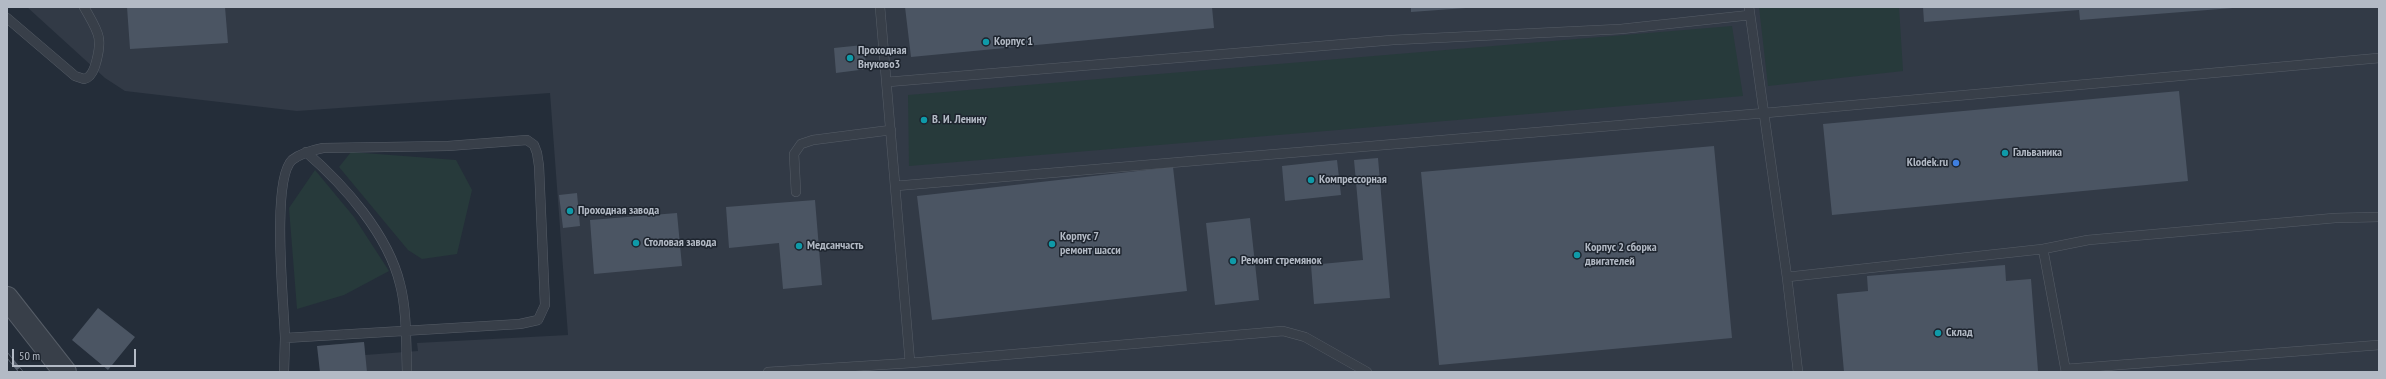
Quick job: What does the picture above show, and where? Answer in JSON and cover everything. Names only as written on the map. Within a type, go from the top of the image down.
[{"type":"street","points":[[7,298],[65,372]]},
{"type":"lane","points":[[7,18],[75,76],[84,79],[91,76],[95,68],[101,44],[84,7]]},
{"type":"lane","points":[[880,7],[910,363]]},
{"type":"lane","points":[[887,82],[1393,40],[1621,29],[1750,11],[1787,277],[1797,372]]},
{"type":"lane","points":[[895,186],[1765,113],[2379,58]]},
{"type":"lane","points":[[796,192],[794,154],[801,144],[813,140],[891,130]]},
{"type":"lane","points":[[284,372],[285,338],[280,211],[285,175],[292,161],[306,152],[323,148],[448,146],[512,140],[527,140],[534,145],[539,166],[544,306],[542,314],[533,322],[285,338]]},
{"type":"lane","points":[[306,152],[330,173],[353,200],[385,245],[394,264],[401,286],[407,372]]},
{"type":"lane","points":[[1787,277],[2043,249],[2088,240],[2335,218],[2379,217]]},
{"type":"lane","points":[[2043,249],[2066,370],[2379,345]]},
{"type":"lane","points":[[768,372],[910,363],[1283,331],[1306,337],[1367,372]]},
{"type":"shaded area","points":[[27,7],[2379,7],[2379,372],[320,372],[318,346],[364,342],[365,355],[418,351],[417,343],[568,335],[550,93],[297,111],[125,91],[105,78]]},
{"type":"shaded area","points":[[1759,7],[1899,7],[1903,71],[1768,86]]},
{"type":"shaded area","points":[[1732,26],[1743,96],[909,166],[908,95]]},
{"type":"shaded area","points":[[351,152],[456,160],[472,190],[457,254],[422,259],[408,250],[339,167]]},
{"type":"shaded area","points":[[315,170],[354,217],[389,271],[344,295],[297,309],[289,208]]},
{"type":"building","points":[[127,7],[225,7],[228,43],[130,49]]},
{"type":"building","name":"Корпус 1","points":[[905,7],[1212,7],[1214,28],[911,57]]},
{"type":"building","points":[[1411,7],[1466,7],[1466,8],[1411,12]]},
{"type":"building","points":[[1923,7],[2233,8],[2080,20],[2079,10],[1924,22]]},
{"type":"building","name":"Проходная Внуково3","points":[[863,45],[867,69],[836,73],[834,48]]},
{"type":"building","name":"Гальваника","points":[[2179,91],[2188,181],[1832,215],[1823,124]]},
{"type":"building","name":"Корпус 2 сборка двигателей","points":[[1714,146],[1732,338],[1439,365],[1421,172]]},
{"type":"building","points":[[1378,158],[1390,298],[1314,304],[1311,265],[1363,260],[1354,160]]},
{"type":"building","name":"Компрессорная","points":[[1337,160],[1341,195],[1285,201],[1282,166]]},
{"type":"building","name":"Корпус 7 ремонт шасси","points":[[1173,167],[1187,291],[932,320],[917,196]]},
{"type":"building","name":"Проходная завода","points":[[577,193],[580,226],[563,228],[559,195]]},
{"type":"building","name":"Медсанчасть","points":[[815,200],[822,285],[783,289],[779,243],[729,248],[726,207]]},
{"type":"building","name":"Столовая завода","points":[[677,213],[682,266],[594,274],[590,220]]},
{"type":"building","name":"Ремонт стремянок","points":[[1250,218],[1259,300],[1215,305],[1206,223]]},
{"type":"building","name":"Склад","points":[[2005,265],[2006,281],[2031,279],[2038,371],[1844,372],[1837,294],[1868,291],[1867,276]]},
{"type":"building","points":[[98,308],[135,337],[108,370],[72,340]]},
{"type":"building","points":[[364,342],[367,372],[320,372],[317,346]]},
{"type":"railway","points":[[7,355],[21,372]]},
{"type":"place","name":"Корпус 1","points":[[986,42]]},
{"type":"place","name":"Проходная Внуково3","points":[[850,58]]},
{"type":"place","name":"В. И. Ленину","points":[[924,120]]},
{"type":"place","name":"Гальваника","points":[[2005,153]]},
{"type":"place","name":"Klodek.ru","points":[[1956,163]]},
{"type":"place","name":"Компрессорная","points":[[1311,180]]},
{"type":"place","name":"Проходная завода","points":[[570,211]]},
{"type":"place","name":"Столовая завода","points":[[636,243]]},
{"type":"place","name":"Корпус 7 ремонт шасси","points":[[1052,244]]},
{"type":"place","name":"Медсанчасть","points":[[799,246]]},
{"type":"place","name":"Корпус 2 сборка двигателей","points":[[1577,255]]},
{"type":"place","name":"Ремонт стремянок","points":[[1233,261]]},
{"type":"place","name":"Склад","points":[[1938,333]]}]
